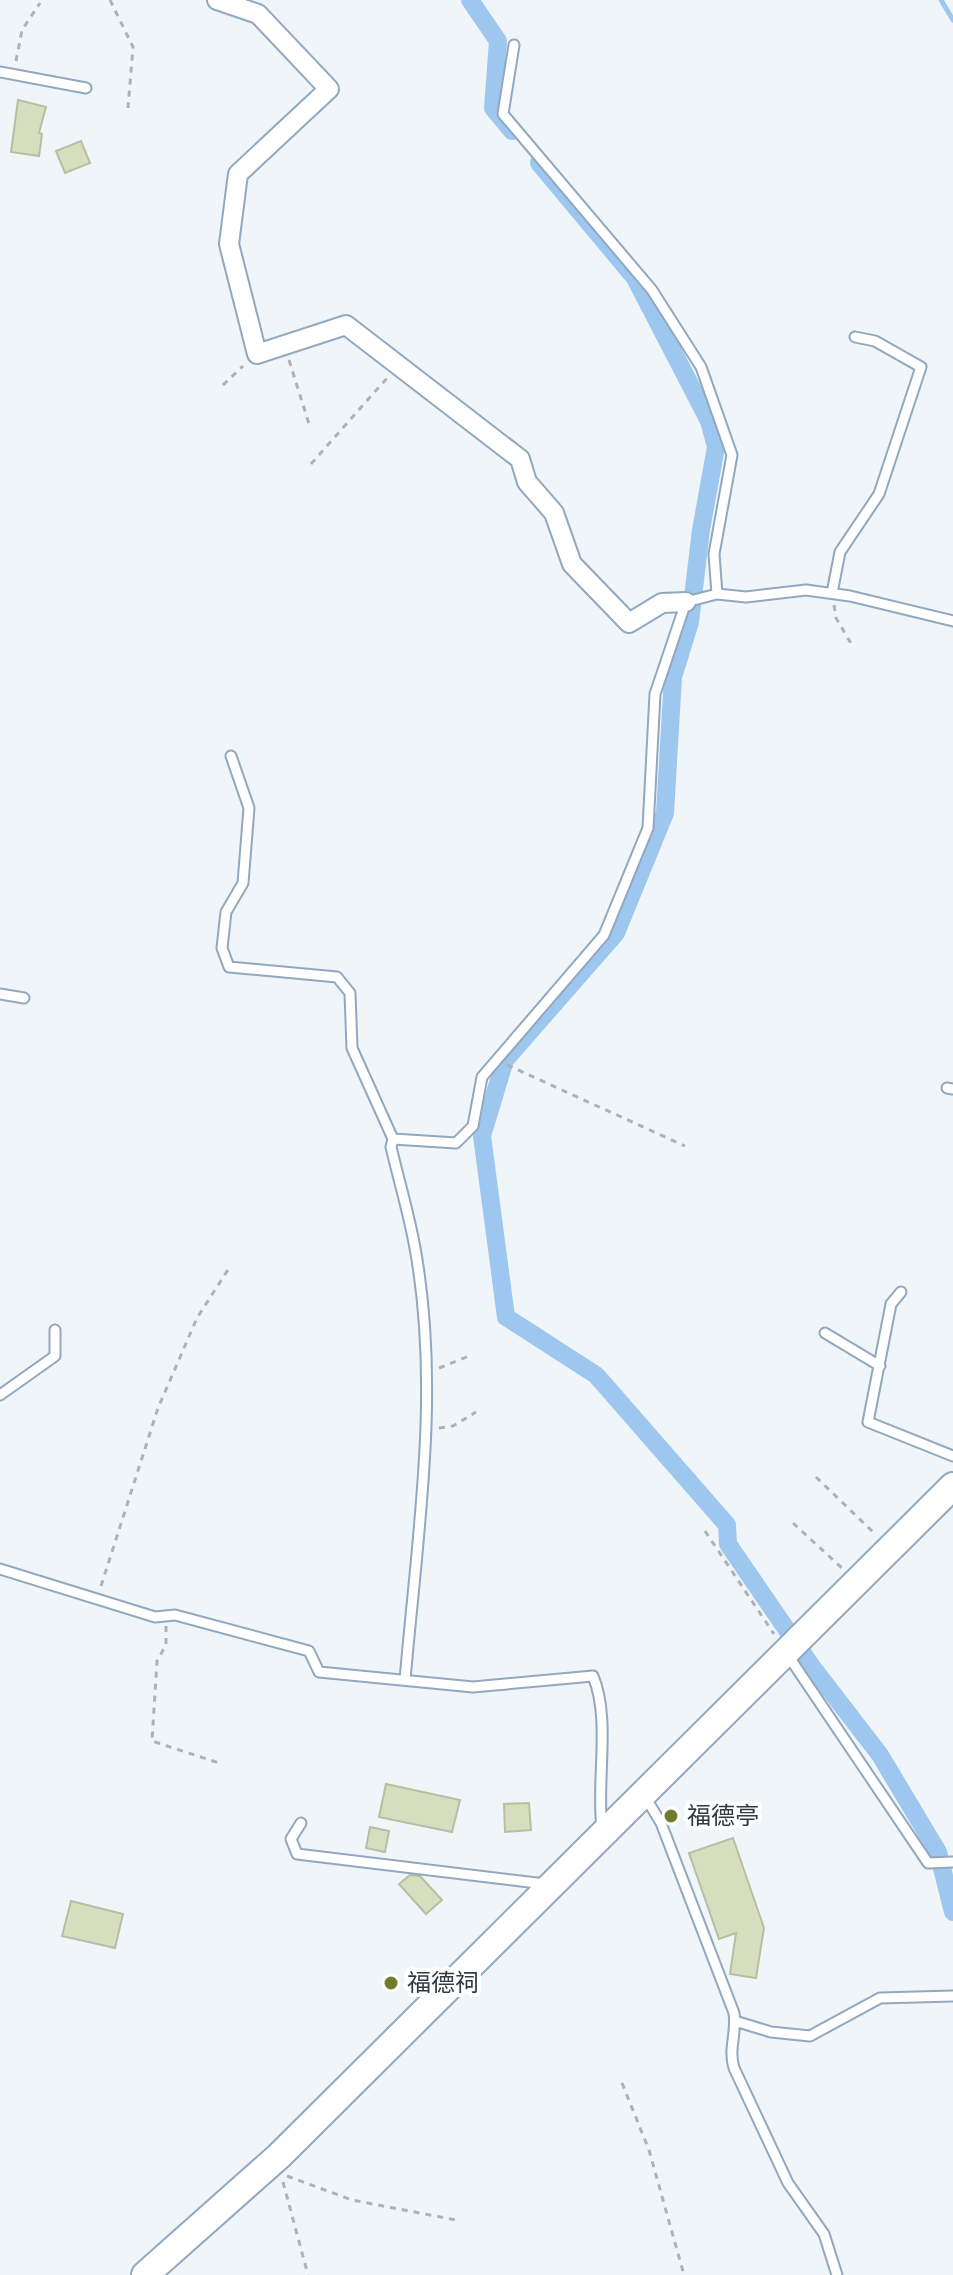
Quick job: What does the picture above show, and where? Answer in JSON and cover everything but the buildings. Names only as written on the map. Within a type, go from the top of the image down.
[{"type":"main road","points":[[145,2275],[279,2156],[642,1792],[788,1654],[953,1486]]},
{"type":"street","points":[[217,0],[258,14],[329,89],[238,174],[229,244],[257,354],[346,325],[520,459],[527,482],[554,513],[572,564],[629,623],[662,603],[686,602]]},
{"type":"lane","points":[[514,45],[503,114],[652,290],[701,367],[732,455],[714,554],[717,594]]},
{"type":"lane","points":[[0,72],[86,88]]},
{"type":"lane","points":[[832,593],[840,552],[879,494],[921,367],[875,341],[855,337]]},
{"type":"lane","points":[[393,1139],[456,1143],[473,1126],[482,1077],[604,935],[648,828],[655,694],[686,602],[717,594],[746,597],[806,590],[832,593],[953,621]]},
{"type":"lane","points":[[231,756],[249,808],[243,883],[226,912],[222,948],[229,967],[337,977],[350,993],[352,1048],[393,1139],[391,1147],[416,1250],[426,1431],[405,1680]]},
{"type":"lane","points":[[0,994],[24,998]]},
{"type":"lane","points":[[901,1292],[891,1304],[868,1422],[953,1456]]},
{"type":"lane","points":[[0,1395],[55,1356],[55,1330]]},
{"type":"lane","points":[[825,1333],[880,1366]]},
{"type":"lane","points":[[0,1569],[155,1617],[175,1615],[309,1651],[319,1672],[473,1687],[593,1676],[602,1697],[598,1796],[602,1832]]},
{"type":"lane","points":[[788,1654],[928,1863],[953,1862]]},
{"type":"lane","points":[[642,1792],[661,1823],[735,2021],[729,2053],[734,2068],[788,2183],[824,2234],[837,2275]]},
{"type":"lane","points":[[301,1823],[291,1839],[297,1854],[551,1884]]},
{"type":"lane","points":[[735,2021],[771,2032],[810,2036],[880,1998],[953,1996]]},
{"type":"path","points":[[110,0],[133,47],[128,108]]},
{"type":"path","points":[[13,75],[22,30],[40,3]]},
{"type":"path","points":[[284,345],[309,424]]},
{"type":"path","points":[[223,385],[257,354]]},
{"type":"path","points":[[311,464],[398,365]]},
{"type":"path","points":[[832,593],[836,618],[852,645]]},
{"type":"path","points":[[496,1060],[685,1146]]},
{"type":"path","points":[[98,1597],[158,1408],[197,1318],[231,1265]]},
{"type":"path","points":[[425,1374],[469,1356]]},
{"type":"path","points":[[426,1431],[453,1426],[476,1412]]},
{"type":"path","points":[[816,1477],[891,1549]]},
{"type":"path","points":[[793,1523],[858,1583]]},
{"type":"path","points":[[705,1531],[788,1654]]},
{"type":"path","points":[[166,1616],[166,1645],[157,1661],[152,1741],[219,1763]]},
{"type":"path","points":[[622,2083],[649,2150],[684,2275]]},
{"type":"path","points":[[308,2275],[284,2197],[283,2174],[352,2200],[456,2220]]},
{"type":"waterway","points":[[470,0],[498,41],[493,108],[512,131]]},
{"type":"waterway","points":[[941,0],[953,20]]},
{"type":"waterway","points":[[539,163],[635,278],[709,421],[716,447],[701,530],[690,622],[673,677],[665,813],[616,933],[505,1060],[482,1136],[506,1317],[596,1375],[727,1525],[728,1544],[813,1668],[880,1755],[938,1852],[953,1912]]},
{"type":"place","name":"福德亭","points":[[671,1816]]},
{"type":"place","name":"福德祠","points":[[391,1983]]}]
